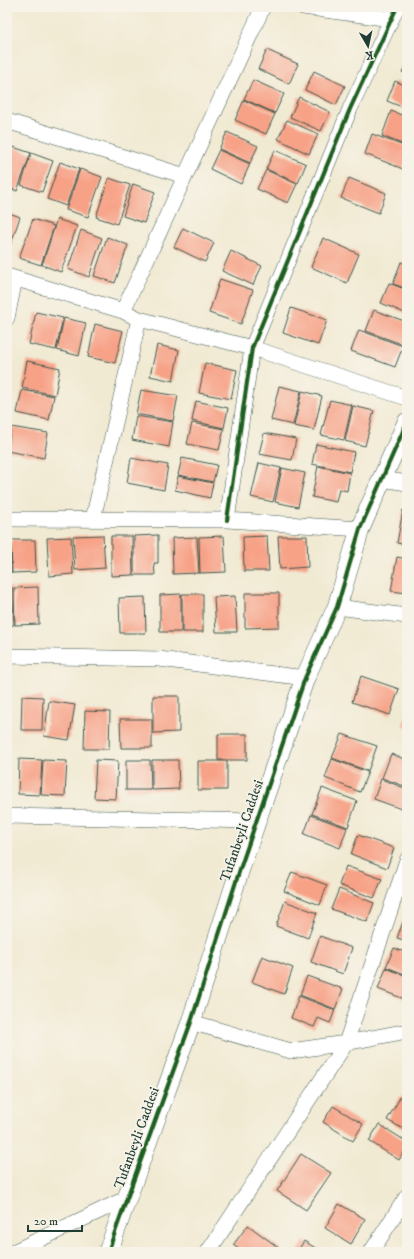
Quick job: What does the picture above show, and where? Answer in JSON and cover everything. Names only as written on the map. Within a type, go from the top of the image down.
[{"type":"street","points":[[122,310],[263,7]]},
{"type":"street","points":[[227,520],[252,348],[350,108],[394,13],[303,7]]},
{"type":"street","points":[[7,120],[185,176]]},
{"type":"street","points":[[7,318],[11,278],[122,310],[139,319],[252,348],[407,398]]},
{"type":"street","points":[[93,520],[139,319]]},
{"type":"street","name":"Tufanbeyli Caddesi","points":[[108,1252],[191,1022],[238,876],[305,678],[337,607],[360,529],[407,422]]},
{"type":"street","points":[[382,479],[407,483]]},
{"type":"street","points":[[7,519],[227,520],[360,529]]},
{"type":"street","points":[[337,607],[407,616]]},
{"type":"street","points":[[7,656],[159,659],[305,678]]},
{"type":"street","points":[[7,816],[257,821]]},
{"type":"street","points":[[208,1252],[346,1043],[407,860]]},
{"type":"street","points":[[191,1022],[292,1051],[346,1043],[407,1031]]},
{"type":"street","points":[[371,1252],[407,1196]]},
{"type":"street","points":[[13,1252],[127,1198]]},
{"type":"building","points":[[267,50],[298,64],[289,84],[258,69]]},
{"type":"building","points":[[407,62],[407,74],[402,72]]},
{"type":"building","points":[[314,71],[345,86],[336,105],[305,90]]},
{"type":"building","points":[[253,80],[284,94],[275,113],[244,99]]},
{"type":"building","points":[[395,81],[407,86],[407,109],[387,101]]},
{"type":"building","points":[[299,97],[330,112],[321,131],[290,117]]},
{"type":"building","points":[[244,100],[275,114],[266,134],[235,120]]},
{"type":"building","points":[[391,111],[407,117],[407,146],[382,136]]},
{"type":"building","points":[[287,120],[318,134],[309,154],[278,139]]},
{"type":"building","points":[[227,132],[258,146],[250,163],[219,149]]},
{"type":"building","points":[[372,134],[407,147],[407,158],[403,169],[365,154]]},
{"type":"building","points":[[7,145],[31,153],[17,191],[7,187]]},
{"type":"building","points":[[219,150],[250,164],[241,184],[210,169]]},
{"type":"building","points":[[275,150],[306,164],[298,183],[266,169]]},
{"type":"building","points":[[31,153],[53,161],[42,192],[21,185]]},
{"type":"building","points":[[60,162],[79,169],[66,206],[47,199]]},
{"type":"building","points":[[80,169],[102,177],[88,217],[66,210]]},
{"type":"building","points":[[266,170],[297,184],[288,203],[257,189]]},
{"type":"building","points":[[109,178],[130,185],[117,224],[96,217]]},
{"type":"building","points":[[349,178],[386,193],[379,213],[341,198]]},
{"type":"building","points":[[133,184],[155,192],[144,223],[123,216]]},
{"type":"building","points":[[7,212],[20,217],[7,255]]},
{"type":"building","points":[[33,219],[54,226],[41,265],[19,258]]},
{"type":"building","points":[[57,219],[77,226],[61,272],[42,265]]},
{"type":"building","points":[[183,228],[214,243],[205,262],[174,247]]},
{"type":"building","points":[[81,230],[102,238],[89,277],[68,269]]},
{"type":"building","points":[[107,237],[128,245],[115,283],[94,276]]},
{"type":"building","points":[[323,238],[359,254],[347,283],[311,267]]},
{"type":"building","points":[[231,251],[262,266],[253,285],[222,271]]},
{"type":"building","points":[[401,262],[407,265],[407,289],[393,284]]},
{"type":"building","points":[[220,279],[253,290],[241,324],[209,313]]},
{"type":"building","points":[[389,283],[407,290],[407,314],[381,303]]},
{"type":"building","points":[[291,308],[327,320],[318,345],[283,333]]},
{"type":"building","points":[[374,310],[407,322],[407,336],[404,345],[366,331]]},
{"type":"building","points":[[36,312],[63,318],[56,350],[29,344]]},
{"type":"building","points":[[64,318],[86,323],[79,356],[57,350]]},
{"type":"building","points":[[95,324],[123,331],[115,363],[88,357]]},
{"type":"building","points":[[359,330],[403,346],[395,367],[351,351]]},
{"type":"building","points":[[157,345],[179,350],[173,381],[150,376]]},
{"type":"building","points":[[27,361],[60,368],[55,395],[22,388]]},
{"type":"building","points":[[205,363],[237,370],[231,399],[199,393]]},
{"type":"building","points":[[279,386],[301,391],[293,425],[271,420]]},
{"type":"building","points":[[22,390],[54,396],[49,420],[17,413]]},
{"type":"building","points":[[141,390],[178,396],[173,421],[136,414]]},
{"type":"building","points":[[302,391],[322,396],[314,430],[294,426]]},
{"type":"building","points":[[330,400],[352,405],[344,440],[321,435]]},
{"type":"building","points":[[196,401],[228,408],[224,428],[192,421]]},
{"type":"building","points":[[353,406],[374,411],[365,446],[345,441]]},
{"type":"building","points":[[136,416],[173,422],[169,447],[132,440]]},
{"type":"building","points":[[192,423],[224,429],[219,450],[187,444]]},
{"type":"building","points":[[11,427],[48,433],[44,458],[7,451]]},
{"type":"building","points":[[264,433],[296,439],[292,460],[259,454]]},
{"type":"building","points":[[316,444],[354,452],[350,472],[312,464]]},
{"type":"building","points":[[131,458],[168,465],[164,490],[127,483]]},
{"type":"building","points":[[182,458],[217,465],[213,482],[178,475]]},
{"type":"building","points":[[259,463],[281,468],[273,502],[251,497]]},
{"type":"building","points":[[318,466],[350,473],[347,491],[339,489],[336,502],[312,497]]},
{"type":"building","points":[[282,468],[305,473],[298,507],[275,502]]},
{"type":"building","points":[[178,476],[213,483],[210,498],[175,490]]},
{"type":"building","points":[[403,510],[407,511],[407,545],[397,543]]},
{"type":"building","points":[[103,535],[105,568],[75,570],[73,536]]},
{"type":"building","points":[[158,535],[158,563],[154,563],[155,575],[134,575],[134,536]]},
{"type":"building","points":[[111,536],[132,536],[133,575],[111,576]]},
{"type":"building","points":[[224,536],[226,572],[200,573],[199,537]]},
{"type":"building","points":[[267,536],[269,571],[244,571],[243,537]]},
{"type":"building","points":[[278,536],[307,536],[308,567],[280,569]]},
{"type":"building","points":[[71,537],[73,574],[49,576],[47,538]]},
{"type":"building","points":[[197,537],[199,573],[173,574],[172,538]]},
{"type":"building","points":[[7,540],[10,540],[11,573],[7,573]]},
{"type":"building","points":[[11,540],[35,540],[36,572],[12,573]]},
{"type":"building","points":[[397,557],[407,559],[407,593],[391,591]]},
{"type":"building","points":[[12,587],[14,625],[7,625],[7,588]]},
{"type":"building","points":[[38,587],[39,624],[15,625],[14,588]]},
{"type":"building","points":[[245,593],[279,593],[279,627],[245,628]]},
{"type":"building","points":[[181,594],[181,632],[160,632],[160,595]]},
{"type":"building","points":[[182,594],[203,594],[203,632],[182,632]]},
{"type":"building","points":[[235,596],[237,632],[216,632],[214,597]]},
{"type":"building","points":[[145,597],[146,633],[120,633],[119,598]]},
{"type":"building","points":[[361,676],[399,689],[390,715],[352,702]]},
{"type":"building","points":[[22,696],[43,697],[42,730],[21,730]]},
{"type":"building","points":[[153,696],[179,696],[179,732],[153,733]]},
{"type":"building","points":[[49,701],[75,705],[69,740],[44,736]]},
{"type":"building","points":[[85,711],[110,712],[109,749],[84,749]]},
{"type":"building","points":[[407,714],[407,727],[403,725]]},
{"type":"building","points":[[120,719],[152,719],[152,748],[121,748]]},
{"type":"building","points":[[218,734],[247,734],[247,760],[218,760]]},
{"type":"building","points":[[342,734],[377,746],[368,771],[332,758]]},
{"type":"building","points":[[391,754],[407,760],[407,787],[382,778]]},
{"type":"building","points":[[19,759],[42,760],[40,795],[18,794]]},
{"type":"building","points":[[332,759],[368,772],[360,792],[325,778]]},
{"type":"building","points":[[43,760],[67,761],[65,796],[41,795]]},
{"type":"building","points":[[96,760],[118,761],[116,799],[94,798]]},
{"type":"building","points":[[126,760],[150,760],[151,790],[126,790]]},
{"type":"building","points":[[152,760],[178,760],[179,789],[152,790]]},
{"type":"building","points":[[198,761],[227,761],[227,790],[198,790]]},
{"type":"building","points":[[381,779],[407,789],[407,811],[374,799]]},
{"type":"building","points":[[322,788],[357,801],[348,827],[312,814]]},
{"type":"building","points":[[311,815],[347,828],[340,848],[304,834]]},
{"type":"building","points":[[358,835],[394,848],[387,868],[351,854]]},
{"type":"building","points":[[346,866],[382,879],[374,898],[339,885]]},
{"type":"building","points":[[292,872],[327,885],[320,905],[284,891]]},
{"type":"building","points":[[339,889],[374,903],[367,922],[331,909]]},
{"type":"building","points":[[285,901],[317,913],[308,938],[276,926]]},
{"type":"building","points":[[407,911],[407,941],[397,938]]},
{"type":"building","points":[[320,936],[352,948],[343,974],[311,962]]},
{"type":"building","points":[[394,948],[407,953],[407,975],[386,967]]},
{"type":"building","points":[[262,956],[293,968],[284,994],[252,982]]},
{"type":"building","points":[[386,968],[407,976],[407,1000],[378,989]]},
{"type":"building","points":[[307,976],[343,989],[335,1009],[300,995]]},
{"type":"building","points":[[299,996],[335,1010],[330,1023],[318,1018],[314,1027],[291,1018]]},
{"type":"building","points":[[401,1096],[407,1099],[407,1131],[387,1120]]},
{"type":"building","points":[[333,1106],[363,1124],[353,1141],[323,1122]]},
{"type":"building","points":[[379,1124],[407,1142],[407,1147],[399,1160],[369,1141]]},
{"type":"building","points":[[301,1154],[331,1173],[306,1210],[277,1191]]},
{"type":"building","points":[[339,1204],[365,1219],[351,1244],[325,1228]]},
{"type":"building","points":[[248,1225],[283,1251],[243,1252],[233,1245]]},
{"type":"building","points":[[304,1241],[322,1252],[297,1252]]},
{"type":"cycle path","points":[[227,520],[252,348],[350,109],[397,7]]},
{"type":"cycle path","points":[[108,1252],[191,1022],[240,869],[305,678],[337,607],[360,529],[407,422]]}]
